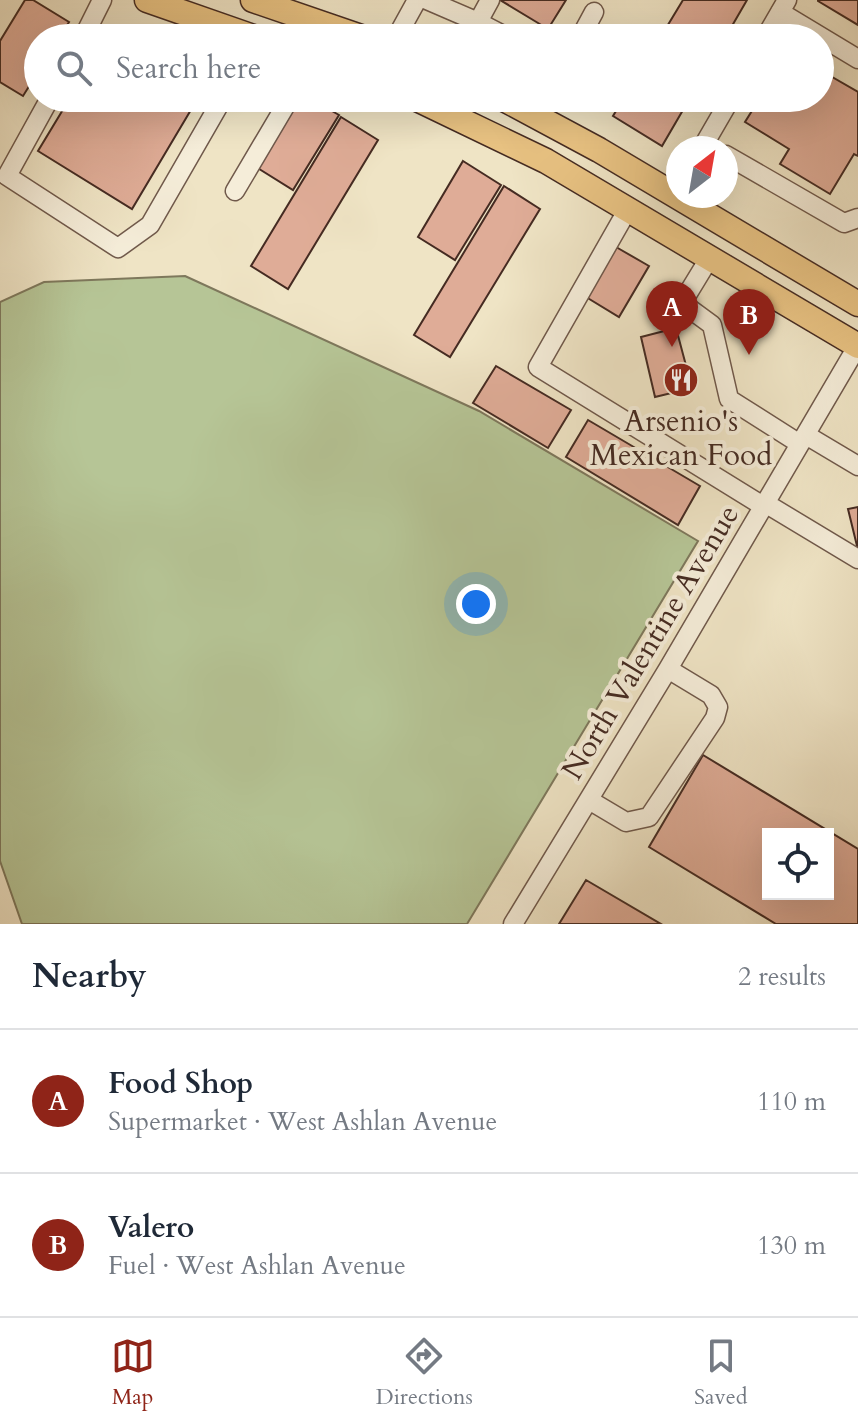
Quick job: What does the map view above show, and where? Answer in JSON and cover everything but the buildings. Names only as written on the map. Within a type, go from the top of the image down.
[{"type":"main road","points":[[147,0],[213,24]]},
{"type":"main road","points":[[253,0],[323,24]]},
{"type":"main road","points":[[445,112],[518,146],[858,346]]},
{"type":"main road","points":[[550,112],[666,186]]},
{"type":"main road","points":[[701,208],[858,304]]},
{"type":"street","points":[[90,24],[102,0]]},
{"type":"street","points":[[404,24],[417,0]]},
{"type":"street","points":[[427,0],[465,24]]},
{"type":"street","points":[[477,24],[490,0]]},
{"type":"street","points":[[773,24],[784,6],[809,24]]},
{"type":"street","points":[[588,24],[594,12]]},
{"type":"street","points":[[834,42],[858,59]]},
{"type":"street","points":[[42,112],[7,176],[118,248],[150,225],[215,112]]},
{"type":"street","points":[[235,191],[282,112]]},
{"type":"street","points":[[712,136],[724,112]]},
{"type":"street","points":[[738,162],[844,223],[858,218]]},
{"type":"street","points":[[628,209],[538,367],[858,559]]},
{"type":"street","points":[[710,257],[682,303],[712,325],[729,399],[858,466]]},
{"type":"street","name":"North Valentine Avenue","points":[[513,924],[858,346]]},
{"type":"street","points":[[589,800],[626,822],[649,817],[715,718],[718,707],[711,695],[668,669]]},
{"type":"green space","points":[[185,276],[479,411],[698,541],[467,924],[22,924],[0,861],[0,302],[44,282]]},
{"type":"place","name":"Food Shop","points":[[672,347]]},
{"type":"place","name":"Valero","points":[[749,355]]},
{"type":"place","name":"Arsenio's Mexican Food","points":[[681,380]]}]
